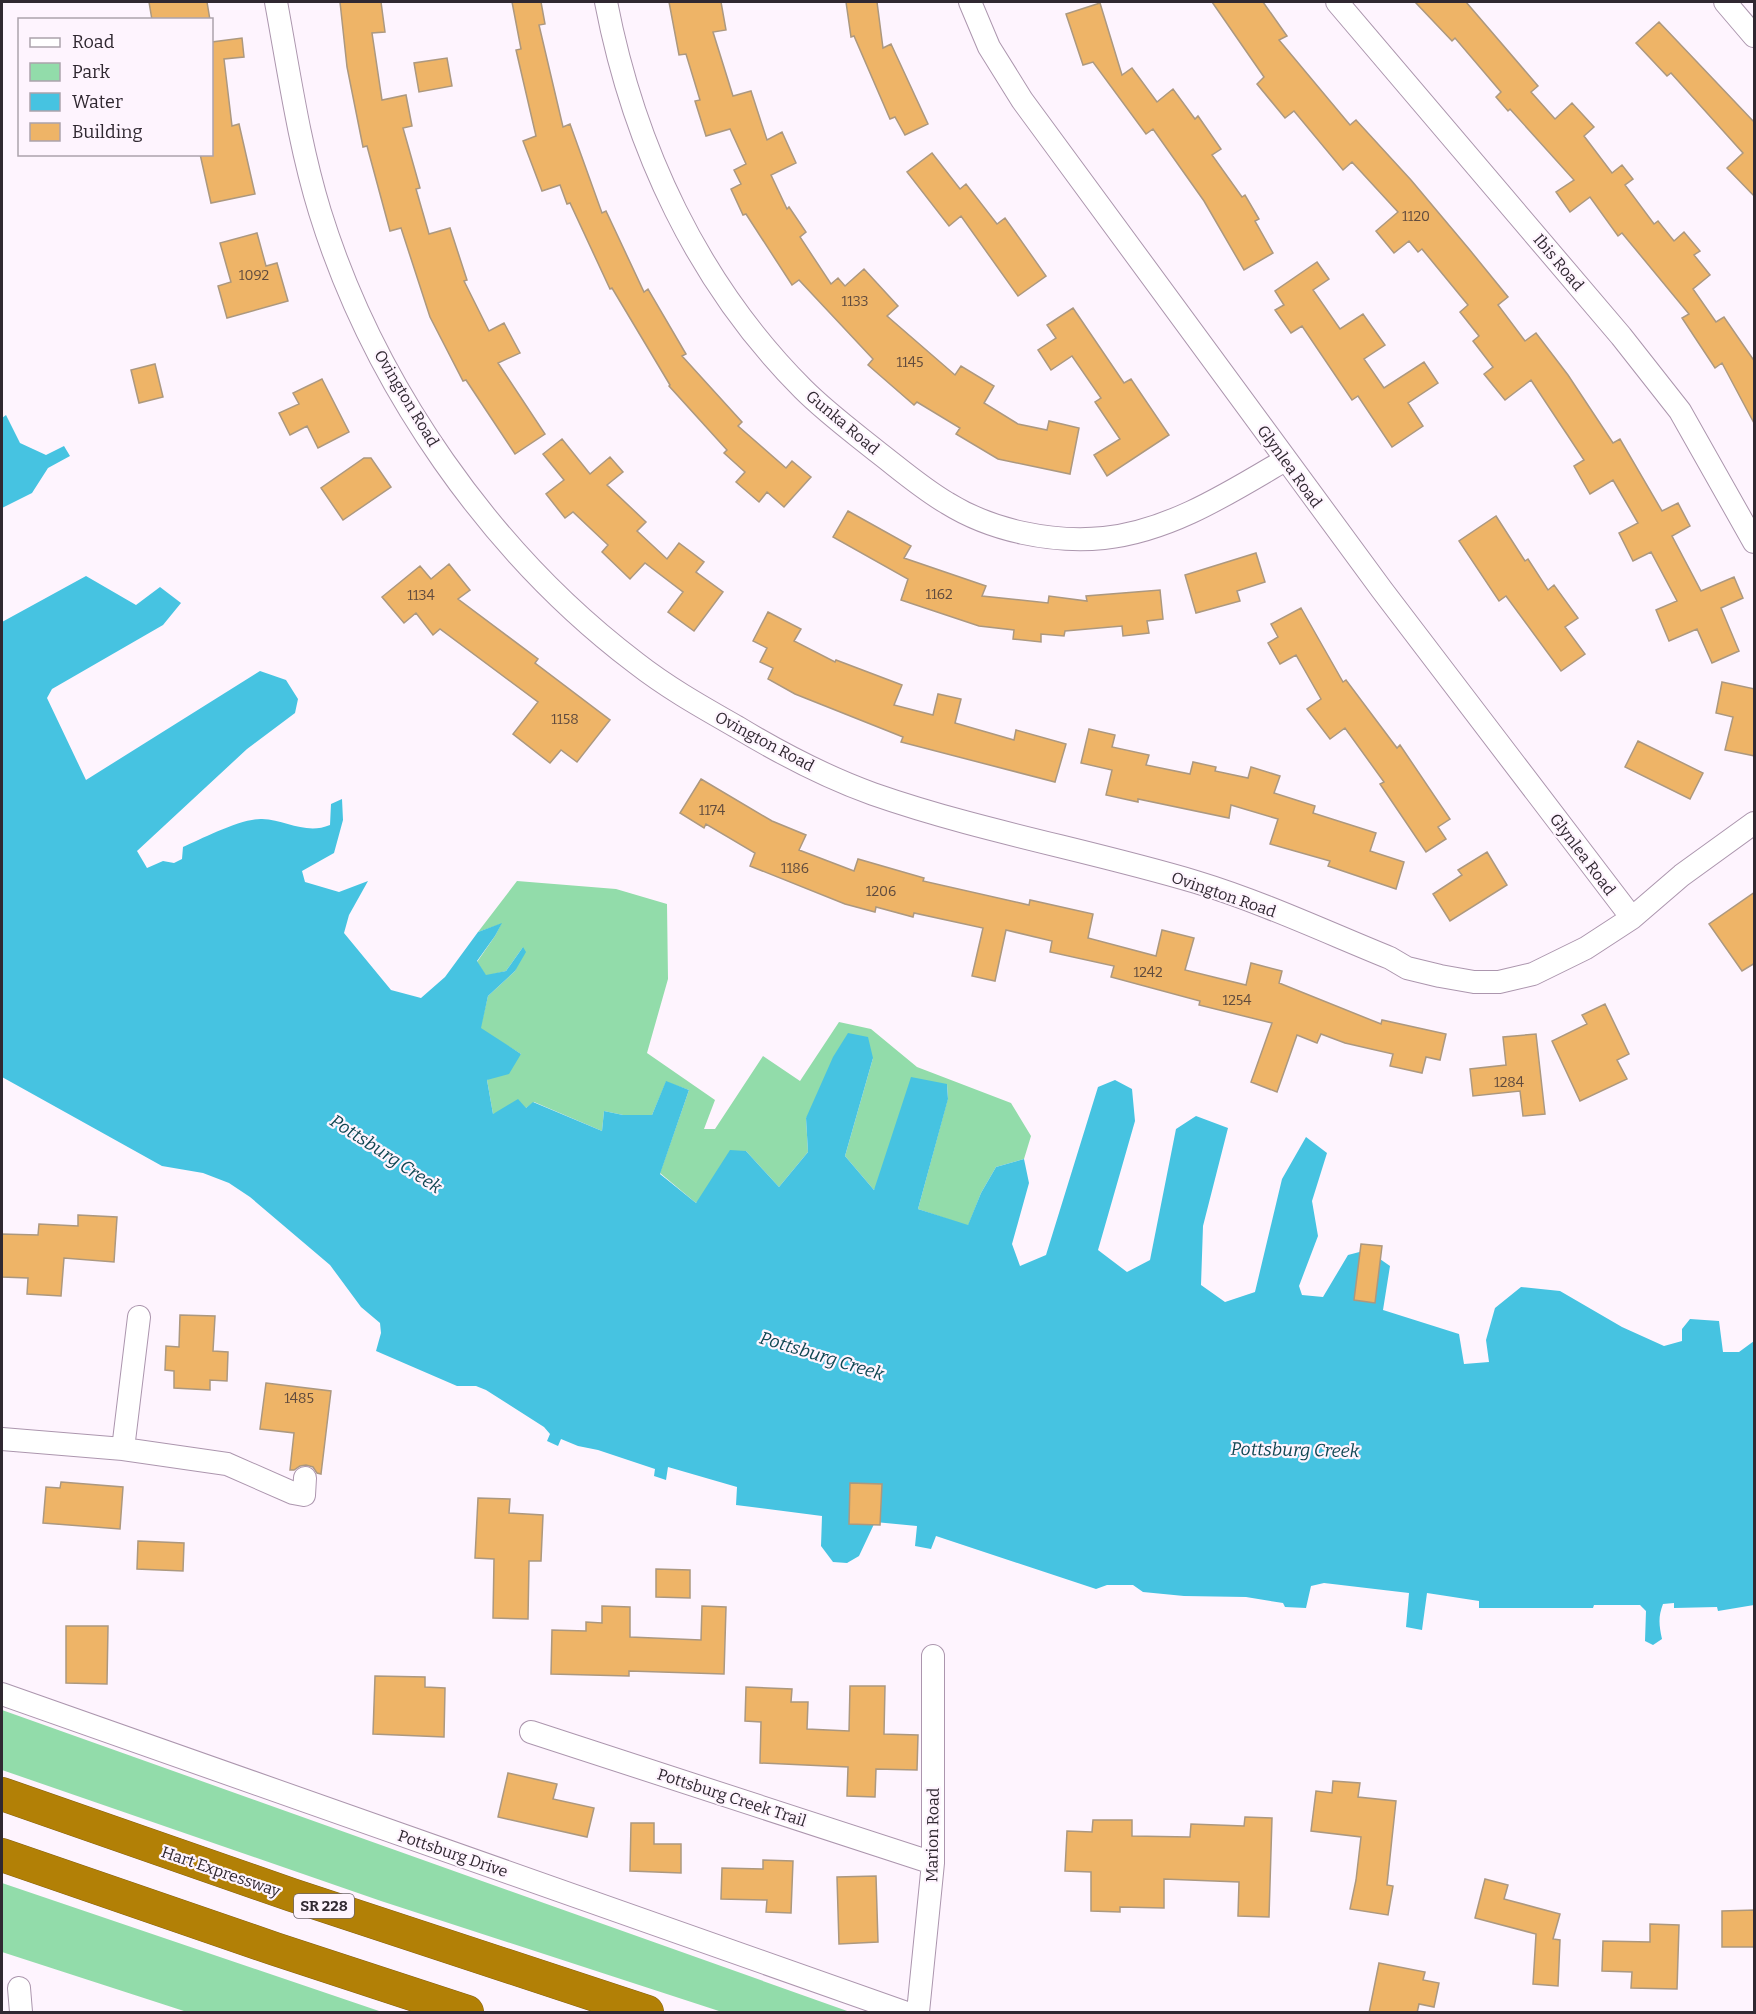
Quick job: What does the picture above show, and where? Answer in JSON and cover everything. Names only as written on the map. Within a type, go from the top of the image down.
[{"type":"highway","name":"Hart Expressway","points":[[2,1794],[292,1896],[647,2013]]},
{"type":"highway","points":[[2,1855],[467,2013]]},
{"type":"street","name":"Ovington Road","points":[[276,2],[304,151],[320,213],[347,286],[381,359],[412,414],[472,499],[519,558],[598,632],[636,664],[676,692],[772,748],[869,792],[942,817],[1200,883],[1390,958],[1407,968],[1474,982],[1499,982],[1533,974],[1586,948],[1632,918],[1682,875],[1755,823]]},
{"type":"street","name":"Gunka Road","points":[[606,2],[626,86],[648,153],[705,266],[732,307],[803,389],[923,488],[974,518],[1013,530],[1061,539],[1104,538],[1141,532],[1165,523],[1230,492],[1285,460]]},
{"type":"street","name":"Glynlea Road","points":[[970,2],[989,47],[1022,100],[1285,460],[1632,918]]},
{"type":"street","name":"Ibis Road","points":[[1337,2],[1614,327],[1680,411],[1755,542]]},
{"type":"street","points":[[1725,2],[1755,36]]},
{"type":"street","points":[[123,1449],[139,1317]]},
{"type":"street","points":[[2,1439],[123,1449],[227,1464],[293,1493],[304,1495],[304,1478]]},
{"type":"street","name":"Marion Road","points":[[918,2013],[933,1863],[933,1656]]},
{"type":"street","name":"Pottsburg Drive","points":[[2,1694],[904,2013]]},
{"type":"street","name":"Pottsburg Creek Trail","points":[[531,1732],[933,1863]]},
{"type":"street","points":[[19,1988],[21,2013]]},
{"type":"green space","points":[[517,881],[616,889],[667,904],[668,979],[647,1053],[715,1100],[704,1129],[715,1129],[763,1056],[800,1081],[839,1022],[871,1029],[917,1067],[1011,1103],[1031,1136],[1024,1159],[996,1167],[981,1193],[968,1226],[918,1209],[948,1098],[947,1084],[874,1190],[845,1156],[873,1058],[806,1118],[808,1152],[779,1187],[746,1151],[696,1203],[660,1173],[689,1090],[666,1082],[652,1115],[623,1115],[604,1111],[602,1131],[534,1102],[526,1108],[493,1114],[487,1080],[521,1054],[480,1029],[488,996],[515,971],[523,947],[506,971],[486,976],[477,962],[501,924],[478,932]]},
{"type":"green space","points":[[2,1710],[850,2012],[722,2012],[381,1901],[2,1770]]},
{"type":"green space","points":[[2,1883],[382,2012],[187,2012],[2,1952]]},
{"type":"water","points":[[6,415],[20,443],[46,455],[64,446],[70,456],[48,468],[32,493],[2,508],[2,418]]},
{"type":"water","name":"Pottsburg Creek","points":[[86,576],[136,605],[160,587],[181,603],[163,625],[52,689],[47,698],[86,780],[260,671],[286,680],[298,699],[295,713],[247,749],[137,851],[147,868],[163,861],[174,863],[182,859],[183,847],[244,822],[262,819],[304,828],[321,828],[330,825],[331,804],[342,799],[343,820],[334,853],[302,871],[305,882],[339,892],[368,881],[349,915],[344,933],[391,990],[421,998],[445,977],[478,932],[502,923],[477,961],[486,975],[506,971],[523,947],[526,952],[515,971],[488,996],[481,1028],[521,1054],[509,1074],[487,1080],[493,1114],[518,1099],[526,1108],[533,1102],[602,1131],[604,1111],[623,1115],[652,1115],[666,1081],[689,1090],[660,1174],[696,1203],[730,1150],[746,1151],[779,1187],[808,1152],[806,1118],[833,1057],[848,1033],[868,1037],[873,1058],[845,1156],[874,1190],[911,1077],[947,1084],[948,1099],[918,1209],[968,1225],[981,1193],[996,1167],[1024,1159],[1029,1183],[1012,1244],[1020,1266],[1046,1255],[1098,1087],[1115,1080],[1132,1089],[1135,1121],[1098,1250],[1127,1272],[1150,1260],[1176,1129],[1196,1116],[1228,1128],[1203,1226],[1201,1285],[1225,1302],[1255,1292],[1282,1179],[1306,1137],[1327,1153],[1312,1201],[1318,1236],[1299,1286],[1302,1295],[1323,1297],[1348,1255],[1367,1250],[1390,1266],[1383,1310],[1459,1334],[1464,1364],[1489,1362],[1486,1340],[1495,1308],[1521,1287],[1560,1291],[1622,1327],[1664,1346],[1682,1341],[1682,1329],[1690,1319],[1719,1321],[1723,1352],[1739,1352],[1754,1341],[1754,1605],[1718,1611],[1717,1607],[1674,1608],[1674,1603],[1663,1604],[1660,1613],[1662,1639],[1653,1645],[1645,1641],[1646,1611],[1640,1605],[1594,1605],[1593,1608],[1479,1608],[1479,1601],[1427,1593],[1422,1630],[1406,1627],[1409,1593],[1324,1583],[1311,1586],[1306,1608],[1285,1607],[1283,1603],[1246,1597],[1184,1596],[1143,1592],[1133,1585],[1107,1585],[1096,1589],[936,1536],[931,1549],[915,1546],[917,1526],[875,1522],[859,1556],[847,1563],[833,1562],[821,1546],[822,1516],[736,1505],[737,1487],[668,1467],[666,1480],[654,1476],[655,1469],[598,1450],[578,1446],[561,1439],[558,1446],[547,1441],[550,1434],[544,1427],[486,1390],[476,1386],[457,1386],[376,1351],[381,1333],[380,1323],[361,1307],[330,1265],[250,1197],[229,1183],[203,1173],[162,1166],[2,1077],[2,622]]},
{"type":"building","points":[[149,2],[207,2],[210,18],[152,18]]},
{"type":"building","points":[[340,2],[381,2],[385,32],[372,33],[382,100],[406,95],[412,126],[403,128],[420,188],[416,189],[429,234],[450,228],[467,280],[464,281],[489,331],[504,323],[520,353],[498,363],[545,434],[515,454],[466,380],[463,381],[430,317],[401,228],[390,231],[367,146],[363,147],[347,67]]},
{"type":"building","points":[[512,2],[541,2],[545,24],[539,25],[563,127],[570,124],[602,213],[606,211],[644,292],[648,289],[686,354],[682,356],[742,422],[738,426],[786,468],[792,461],[811,477],[784,507],[767,492],[759,502],[736,482],[745,472],[724,453],[727,450],[669,386],[612,288],[610,289],[570,203],[567,204],[560,185],[542,191],[523,141],[536,136],[516,50],[521,49]]},
{"type":"building","points":[[669,2],[721,2],[726,30],[713,32],[733,96],[751,91],[767,140],[782,132],[796,163],[771,175],[787,209],[789,207],[806,232],[800,237],[831,284],[838,278],[845,286],[864,269],[898,306],[887,316],[955,375],[961,366],[994,386],[984,403],[1018,424],[1047,430],[1049,421],[1079,428],[1070,474],[998,459],[956,434],[960,428],[917,402],[914,405],[868,365],[873,359],[799,280],[792,285],[746,214],[743,215],[731,189],[741,184],[734,170],[746,164],[730,129],[706,136],[695,101],[700,100],[686,54],[679,55]]},
{"type":"building","points":[[846,2],[877,2],[883,48],[891,44],[928,124],[905,135],[895,117],[890,119],[854,36],[851,37]]},
{"type":"building","points":[[1212,2],[1263,2],[1287,36],[1279,40],[1350,125],[1356,120],[1411,180],[1508,297],[1498,305],[1525,341],[1536,333],[1568,375],[1613,443],[1620,439],[1662,511],[1678,503],[1690,526],[1672,536],[1701,591],[1734,577],[1743,598],[1721,608],[1739,651],[1712,663],[1697,629],[1669,641],[1656,610],[1677,601],[1651,552],[1633,561],[1619,533],[1638,523],[1613,480],[1590,494],[1574,466],[1584,460],[1531,380],[1505,400],[1484,374],[1493,367],[1473,341],[1479,336],[1460,312],[1468,305],[1422,249],[1418,252],[1409,241],[1394,253],[1376,231],[1398,212],[1352,162],[1343,170],[1294,111],[1285,118],[1257,84],[1264,77]]},
{"type":"building","points":[[1415,2],[1466,2],[1538,86],[1531,92],[1555,119],[1572,103],[1594,127],[1584,136],[1612,173],[1622,165],[1633,179],[1625,185],[1654,224],[1658,221],[1674,241],[1684,232],[1700,251],[1694,255],[1710,275],[1693,289],[1716,322],[1724,317],[1755,362],[1755,425],[1722,363],[1715,368],[1682,318],[1689,314],[1622,233],[1618,236],[1590,197],[1570,212],[1556,192],[1574,180],[1510,109],[1508,111],[1496,97],[1501,92],[1455,38],[1452,41]]},
{"type":"building","points":[[1100,3],[1122,75],[1132,68],[1157,102],[1173,89],[1195,119],[1198,116],[1221,149],[1212,155],[1242,197],[1245,195],[1259,219],[1255,221],[1273,253],[1244,270],[1204,201],[1153,129],[1146,134],[1093,62],[1083,65],[1066,14]]},
{"type":"building","points":[[1659,22],[1755,123],[1755,197],[1727,168],[1743,153],[1671,73],[1667,76],[1636,43]]},
{"type":"building","points":[[242,38],[244,57],[224,59],[232,126],[239,124],[255,194],[211,203],[200,156],[213,156],[213,42]]},
{"type":"building","points":[[447,58],[452,86],[419,92],[414,63]]},
{"type":"building","points":[[932,153],[960,189],[966,184],[997,224],[1005,218],[1046,276],[1018,296],[961,216],[949,226],[907,172]]},
{"type":"building","points":[[257,233],[266,266],[277,263],[288,301],[227,318],[218,286],[231,282],[220,243]]},
{"type":"building","points":[[1317,262],[1329,279],[1313,290],[1340,329],[1363,314],[1385,345],[1364,359],[1384,388],[1424,362],[1438,383],[1408,403],[1423,426],[1392,447],[1358,396],[1352,400],[1302,326],[1291,333],[1275,310],[1284,305],[1275,291]]},
{"type":"building","points":[[1073,308],[1124,383],[1131,379],[1169,435],[1107,476],[1094,455],[1120,439],[1095,402],[1101,398],[1072,356],[1051,370],[1038,350],[1056,338],[1047,325]]},
{"type":"building","points":[[155,364],[163,397],[139,403],[131,370]]},
{"type":"building","points":[[322,379],[349,432],[318,448],[307,426],[290,435],[279,413],[299,404],[293,393]]},
{"type":"building","points":[[562,439],[590,474],[610,457],[623,472],[607,485],[646,522],[637,531],[667,559],[679,543],[704,562],[696,572],[723,592],[694,631],[668,612],[683,592],[645,563],[630,579],[602,552],[608,545],[573,512],[565,518],[546,494],[564,480],[543,454]]},
{"type":"building","points":[[364,458],[371,458],[391,487],[343,520],[321,488]]},
{"type":"building","points":[[848,511],[911,546],[904,558],[986,586],[982,596],[1048,603],[1049,596],[1087,601],[1086,596],[1160,590],[1163,619],[1147,621],[1149,633],[1123,636],[1122,626],[1065,631],[1064,636],[1041,634],[1041,642],[1013,639],[1014,630],[979,626],[901,600],[908,579],[833,537]]},
{"type":"building","points":[[1496,516],[1525,561],[1528,559],[1548,590],[1554,585],[1578,618],[1565,627],[1585,654],[1561,671],[1506,596],[1499,601],[1459,541]]},
{"type":"building","points":[[1256,553],[1265,582],[1237,591],[1240,601],[1196,613],[1185,575]]},
{"type":"building","points":[[449,564],[470,590],[458,599],[538,659],[535,663],[610,720],[577,762],[561,750],[550,763],[513,734],[538,702],[440,629],[433,635],[416,613],[404,623],[382,597],[420,566],[431,579]]},
{"type":"building","points":[[1301,608],[1343,682],[1346,680],[1397,748],[1400,745],[1450,819],[1438,827],[1446,839],[1426,852],[1380,784],[1384,782],[1345,728],[1330,739],[1307,709],[1321,699],[1296,655],[1280,664],[1268,643],[1278,637],[1271,624]]},
{"type":"building","points":[[768,612],[801,629],[794,641],[835,662],[836,660],[902,685],[894,705],[933,715],[938,694],[961,699],[955,723],[1014,740],[1016,730],[1066,744],[1055,782],[901,742],[903,737],[795,694],[768,679],[773,668],[760,662],[767,648],[753,641]]},
{"type":"building","points":[[1722,682],[1755,689],[1755,756],[1725,750],[1733,717],[1716,713]]},
{"type":"building","points":[[1089,729],[1115,735],[1112,747],[1149,755],[1146,765],[1190,774],[1193,762],[1216,767],[1215,771],[1248,778],[1251,767],[1280,776],[1274,793],[1315,806],[1313,813],[1376,833],[1370,851],[1404,862],[1396,889],[1328,866],[1330,861],[1270,844],[1278,819],[1231,805],[1229,818],[1138,799],[1138,802],[1106,795],[1112,770],[1081,763]]},
{"type":"building","points":[[1638,741],[1703,773],[1690,799],[1625,767]]},
{"type":"building","points":[[701,779],[772,821],[806,835],[799,850],[854,871],[858,859],[924,878],[923,881],[1029,905],[1030,900],[1093,914],[1088,938],[1156,956],[1162,930],[1194,938],[1185,970],[1246,985],[1251,963],[1282,971],[1279,983],[1381,1024],[1382,1020],[1446,1034],[1440,1060],[1426,1057],[1422,1073],[1390,1066],[1393,1054],[1345,1043],[1321,1034],[1317,1043],[1297,1035],[1277,1092],[1251,1082],[1272,1023],[1199,1005],[1200,1001],[1111,977],[1114,966],[1050,952],[1052,941],[1006,930],[995,981],[972,976],[983,928],[914,913],[913,917],[876,907],[875,912],[845,904],[750,866],[755,853],[706,824],[704,828],[680,813]]},
{"type":"building","points":[[1487,852],[1507,885],[1450,921],[1433,894],[1462,875],[1458,870]]},
{"type":"building","points":[[1755,892],[1755,963],[1742,971],[1709,924]]},
{"type":"building","points":[[1605,1004],[1629,1054],[1617,1060],[1627,1079],[1580,1101],[1552,1041],[1587,1024],[1582,1015]]},
{"type":"building","points":[[1536,1034],[1545,1114],[1523,1116],[1520,1091],[1473,1096],[1470,1069],[1506,1065],[1503,1037]]},
{"type":"building","points":[[78,1215],[117,1217],[114,1262],[64,1258],[61,1296],[27,1294],[28,1278],[2,1277],[2,1234],[38,1235],[39,1224],[78,1226]]},
{"type":"building","points":[[1361,1244],[1382,1246],[1375,1303],[1354,1300]]},
{"type":"building","points":[[180,1315],[215,1316],[213,1351],[228,1352],[227,1381],[210,1380],[210,1390],[174,1388],[174,1371],[165,1370],[166,1346],[179,1347]]},
{"type":"building","points":[[266,1383],[331,1391],[321,1474],[317,1473],[313,1467],[306,1465],[290,1470],[294,1433],[260,1429]]},
{"type":"building","points":[[61,1482],[123,1487],[120,1529],[43,1523],[46,1487],[60,1488]]},
{"type":"building","points":[[850,1483],[882,1484],[880,1525],[849,1524]]},
{"type":"building","points":[[478,1498],[510,1499],[509,1513],[543,1515],[541,1561],[529,1561],[528,1619],[493,1618],[494,1559],[475,1558]]},
{"type":"building","points":[[138,1541],[184,1543],[183,1571],[137,1569]]},
{"type":"building","points":[[656,1569],[690,1570],[690,1598],[656,1597]]},
{"type":"building","points":[[602,1606],[630,1607],[630,1637],[701,1640],[702,1606],[726,1607],[724,1674],[629,1671],[629,1676],[551,1674],[552,1630],[586,1631],[586,1622],[602,1623]]},
{"type":"building","points":[[66,1626],[108,1626],[107,1684],[66,1683]]},
{"type":"building","points":[[375,1676],[425,1677],[425,1687],[445,1688],[444,1737],[373,1734]]},
{"type":"building","points":[[850,1686],[885,1686],[884,1734],[918,1735],[917,1770],[876,1769],[875,1797],[847,1796],[848,1767],[760,1763],[761,1722],[745,1721],[746,1687],[792,1689],[791,1702],[808,1702],[807,1729],[849,1731]]},
{"type":"building","points":[[508,1773],[557,1784],[553,1799],[594,1808],[587,1837],[498,1817]]},
{"type":"building","points":[[1333,1781],[1360,1783],[1358,1797],[1396,1801],[1387,1885],[1393,1886],[1388,1915],[1350,1909],[1361,1837],[1311,1831],[1316,1791],[1332,1793]]},
{"type":"building","points":[[1245,1817],[1272,1818],[1269,1917],[1238,1916],[1239,1882],[1164,1879],[1164,1908],[1120,1907],[1120,1912],[1091,1911],[1091,1872],[1065,1871],[1067,1831],[1092,1832],[1093,1820],[1132,1820],[1132,1836],[1190,1837],[1191,1824],[1244,1826]]},
{"type":"building","points":[[631,1823],[654,1823],[654,1844],[681,1844],[681,1873],[630,1871]]},
{"type":"building","points":[[763,1860],[793,1861],[791,1913],[766,1912],[767,1900],[721,1899],[722,1868],[763,1869]]},
{"type":"building","points":[[876,1876],[878,1942],[839,1944],[837,1877]]},
{"type":"building","points":[[1485,1879],[1508,1885],[1504,1899],[1560,1914],[1553,1939],[1560,1940],[1558,1986],[1533,1984],[1536,1934],[1475,1918]]},
{"type":"building","points":[[1755,1910],[1755,1947],[1722,1947],[1722,1911]]},
{"type":"building","points":[[1650,1924],[1679,1925],[1677,1989],[1631,1988],[1632,1972],[1602,1971],[1603,1941],[1650,1942]]},
{"type":"building","points":[[1379,1963],[1425,1972],[1423,1980],[1439,1983],[1434,2007],[1419,2004],[1417,2013],[1369,2013]]}]
